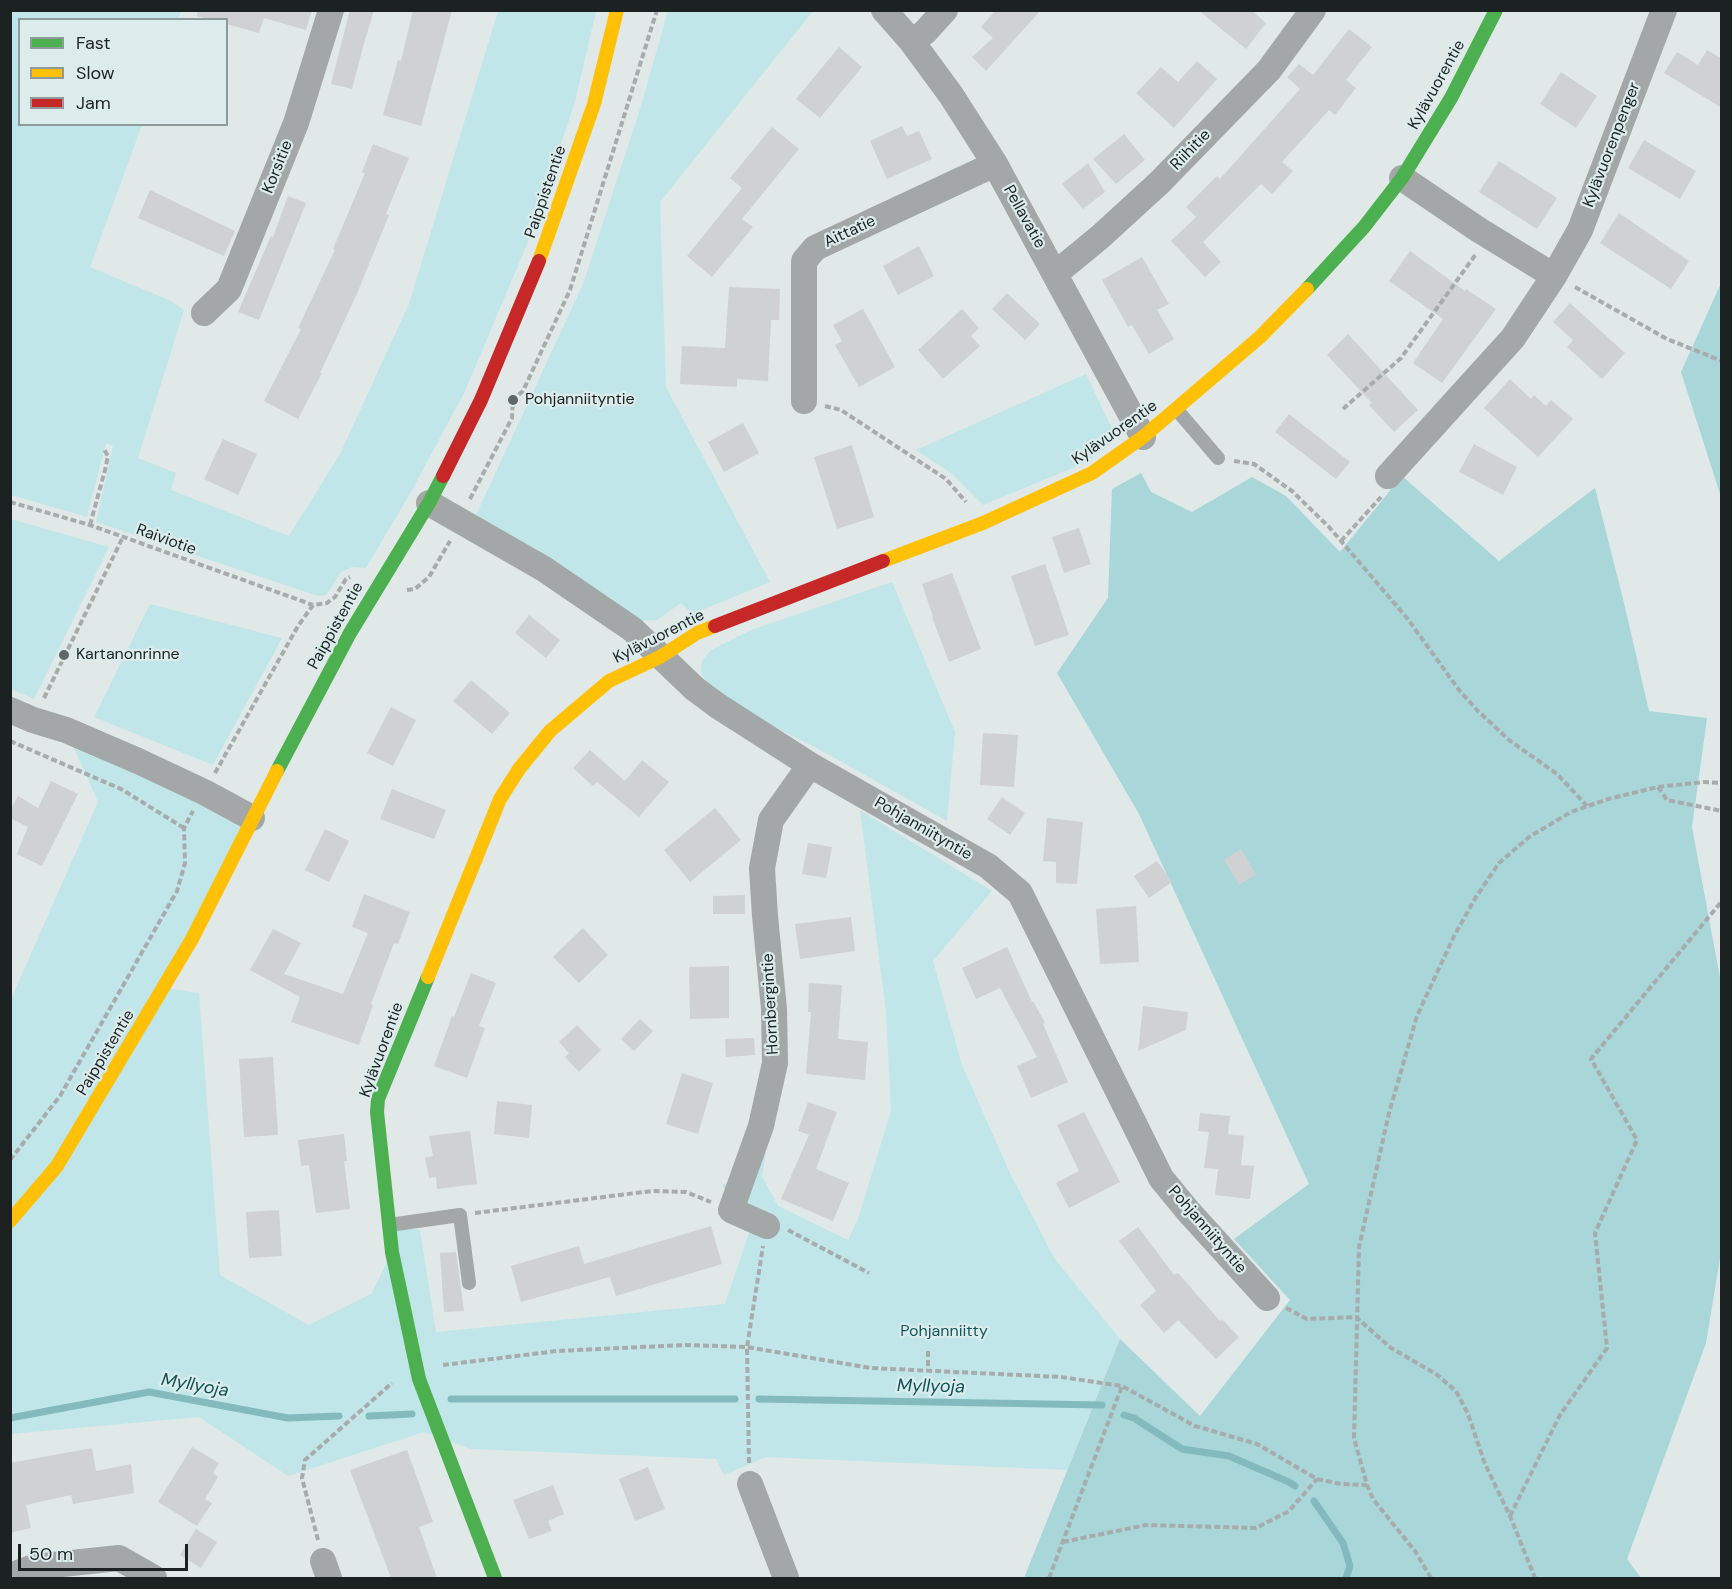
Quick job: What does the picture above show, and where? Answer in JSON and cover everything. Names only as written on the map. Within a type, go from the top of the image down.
[{"type":"street","name":"Korsitie","points":[[204,313],[230,289],[296,123],[332,10]]},
{"type":"street","name":"Paippistentie","points":[[10,1221],[57,1166],[70,1146],[192,939],[252,818],[366,605],[429,503],[481,400],[546,245],[594,104],[617,10]]},
{"type":"street","name":"Pellavatie","points":[[884,10],[912,42],[951,95],[995,164],[1143,437]]},
{"type":"street","points":[[912,42],[925,32],[945,10]]},
{"type":"street","name":"Riihitie","points":[[1055,274],[1100,237],[1175,166],[1269,70],[1313,10]]},
{"type":"street","name":"Kylävuorentie","points":[[495,1578],[419,1379],[393,1252],[377,1112],[378,1098],[500,799],[519,769],[550,731],[609,681],[660,657],[697,633],[983,523],[1092,473],[1143,437],[1260,337],[1364,228],[1402,178],[1450,98],[1496,10]]},
{"type":"street","name":"Kylävuorenpenger","points":[[1388,476],[1513,338],[1554,276],[1580,230],[1664,10]]},
{"type":"street","name":"Aittatie","points":[[804,401],[804,261],[815,248],[995,164]]},
{"type":"street","points":[[1402,178],[1488,236],[1554,276]]},
{"type":"street","name":"Pohjanniityntie","points":[[429,503],[544,568],[632,629],[695,689],[810,765],[988,866],[1020,893],[1161,1178],[1267,1298]]},
{"type":"street","points":[[22,715],[66,730],[138,760],[252,818]]},
{"type":"street","name":"Hornbergintie","points":[[731,1210],[761,1126],[775,1063],[774,1009],[762,868],[771,820],[810,765]]},
{"type":"street","points":[[731,1210],[766,1226]]},
{"type":"street","points":[[750,1484],[786,1578]]},
{"type":"street","points":[[10,1576],[34,1567],[119,1558],[154,1578]]},
{"type":"lane","points":[[1177,410],[1218,458]]},
{"type":"lane","points":[[389,1225],[460,1215],[469,1283]]},
{"type":"path","points":[[1342,410],[1401,358],[1488,236]]},
{"type":"path","points":[[1554,276],[1667,339],[1722,361]]},
{"type":"path","points":[[804,401],[841,410],[946,479],[983,523]]},
{"type":"path","points":[[90,525],[108,456],[104,449]]},
{"type":"path","points":[[1254,464],[1292,491],[1341,541],[1407,618],[1477,710],[1509,740],[1557,774],[1587,806]]},
{"type":"path","points":[[1341,541],[1383,494],[1388,476]]},
{"type":"path","name":"Raiviotie","points":[[10,502],[90,525],[313,605]]},
{"type":"path","points":[[22,715],[123,537]]},
{"type":"path","points":[[10,741],[121,789],[184,828],[185,863],[177,891],[60,1096],[10,1160]]},
{"type":"path","points":[[1431,1578],[1415,1551],[1373,1499],[1354,1438],[1359,1247],[1389,1113],[1422,1006],[1454,936],[1499,863],[1529,837],[1571,812],[1587,806],[1658,787],[1704,782],[1722,783]]},
{"type":"path","points":[[1658,787],[1667,800],[1722,811]]},
{"type":"path","points":[[1510,1516],[1560,1415],[1607,1348],[1595,1233],[1637,1140],[1591,1059],[1722,901]]},
{"type":"path","points":[[460,1215],[652,1191],[686,1192],[731,1210]]},
{"type":"path","points":[[750,1484],[747,1347],[766,1226],[771,1221],[869,1273]]},
{"type":"path","points":[[1267,1298],[1307,1319],[1356,1317],[1391,1348],[1436,1374],[1456,1391],[1468,1414],[1485,1464],[1510,1516],[1535,1578]]},
{"type":"path","points":[[326,1570],[302,1478],[304,1460],[398,1378],[417,1366],[556,1351],[685,1345],[747,1347],[871,1368],[1060,1377],[1122,1386],[1195,1426],[1257,1444],[1317,1479],[1341,1485],[1367,1485]]},
{"type":"path","points":[[928,1351],[928,1371]]},
{"type":"path","points":[[1048,1578],[1122,1386]]},
{"type":"path","points":[[1063,1542],[1146,1525],[1256,1528],[1289,1511],[1317,1479]]},
{"type":"green space","points":[[10,11],[181,11],[178,18],[18,18],[18,126],[142,126],[90,267],[171,301],[184,310],[138,458],[176,473],[171,490],[289,536],[340,454],[409,304],[498,11],[596,11],[575,102],[528,242],[465,391],[411,492],[366,568],[352,567],[341,572],[326,595],[318,596],[96,522],[113,446],[106,443],[87,517],[11,495]]},
{"type":"green space","points":[[668,11],[813,11],[660,202],[666,387],[770,582],[692,614],[681,603],[657,620],[635,621],[613,600],[476,515],[583,284],[641,106]]},
{"type":"green space","points":[[1086,374],[1117,439],[1087,462],[983,505],[951,473],[916,450]]},
{"type":"green space","points":[[11,519],[109,547],[34,699],[11,689]]},
{"type":"green space","points":[[892,582],[955,732],[947,821],[813,746],[722,701],[701,674],[702,661],[711,650],[751,630]]},
{"type":"green space","points":[[150,604],[282,638],[213,765],[94,717]]},
{"type":"green space","name":"Pohjanniitty","points":[[66,730],[252,818],[164,988],[199,993],[220,1275],[309,1325],[371,1294],[392,1252],[389,1225],[420,1230],[436,1332],[725,1304],[751,1227],[722,1185],[732,1180],[739,1161],[766,1152],[762,1176],[778,1206],[848,1240],[858,1219],[891,1111],[886,1012],[860,810],[992,891],[933,961],[962,1065],[1009,1171],[1054,1258],[1120,1339],[1067,1470],[766,1457],[724,1475],[716,1459],[471,1449],[424,1432],[288,1476],[199,1417],[11,1434],[11,999],[98,802]]},
{"type":"shaded area","points":[[1722,283],[1721,497],[1681,372]]},
{"type":"shaded area","points":[[1141,473],[1151,492],[1192,512],[1252,477],[1286,496],[1340,552],[1402,476],[1499,561],[1595,488],[1649,711],[1707,718],[1692,827],[1721,983],[1721,1252],[1706,1343],[1627,1559],[1641,1578],[1024,1578],[1120,1339],[1200,1416],[1290,1300],[1234,1239],[1309,1184],[1139,814],[1057,673],[1108,598],[1112,489]]},
{"type":"building","points":[[198,10],[312,10],[306,30],[264,18],[259,33],[228,25],[228,18],[197,16]]},
{"type":"building","points":[[350,10],[374,10],[352,89],[331,84]]},
{"type":"building","points":[[413,10],[452,10],[421,126],[383,115],[398,60],[401,61]]},
{"type":"building","points":[[996,10],[1041,10],[986,71],[972,57],[993,38],[981,27]]},
{"type":"building","points":[[1198,10],[1251,10],[1266,23],[1246,49]]},
{"type":"building","points":[[1349,29],[1372,47],[1346,80],[1356,88],[1335,115],[1329,110],[1282,162],[1293,171],[1272,194],[1261,184],[1203,242],[1221,262],[1205,277],[1171,241],[1196,217],[1186,207],[1217,176],[1220,179],[1300,89],[1287,77],[1299,64],[1313,75]]},
{"type":"building","points":[[839,47],[862,67],[820,118],[796,99]]},
{"type":"building","points":[[1707,50],[1722,59],[1722,108],[1664,73],[1677,52],[1698,65]]},
{"type":"building","points":[[1197,61],[1217,79],[1174,128],[1136,93],[1161,67],[1178,82]]},
{"type":"building","points":[[1561,72],[1597,96],[1576,128],[1540,104]]},
{"type":"building","points":[[902,126],[907,136],[919,131],[932,159],[887,179],[870,141]]},
{"type":"building","points":[[772,127],[799,149],[742,219],[753,227],[712,277],[687,256],[742,188],[730,178]]},
{"type":"building","points":[[1124,134],[1145,160],[1116,184],[1093,159]]},
{"type":"building","points":[[1644,140],[1696,171],[1680,199],[1628,168]]},
{"type":"building","points":[[373,144],[409,158],[356,296],[320,373],[322,373],[298,419],[264,401],[301,329],[298,328],[335,250],[333,249],[365,173],[362,172]]},
{"type":"building","points":[[1499,161],[1557,198],[1537,229],[1479,192]]},
{"type":"building","points":[[1088,163],[1105,192],[1083,209],[1062,184]]},
{"type":"building","points":[[150,190],[235,231],[224,256],[138,218]]},
{"type":"building","points":[[288,196],[306,203],[259,320],[238,312],[271,236],[273,237]]},
{"type":"building","points":[[1619,213],[1689,261],[1671,289],[1600,243]]},
{"type":"building","points":[[919,246],[934,276],[898,295],[883,266]]},
{"type":"building","points":[[1410,251],[1465,291],[1466,289],[1496,309],[1442,383],[1413,363],[1443,319],[1389,281]]},
{"type":"building","points":[[1142,257],[1169,304],[1157,310],[1174,339],[1149,354],[1132,325],[1128,327],[1102,280]]},
{"type":"building","points":[[729,287],[780,289],[779,320],[771,320],[768,381],[737,379],[737,387],[680,384],[682,346],[725,348]]},
{"type":"building","points":[[1007,293],[1040,324],[1025,340],[992,309]]},
{"type":"building","points":[[1570,303],[1625,353],[1602,379],[1567,347],[1573,340],[1553,322]]},
{"type":"building","points":[[863,309],[895,367],[859,387],[835,345],[842,341],[833,325]]},
{"type":"building","points":[[962,309],[979,328],[971,336],[980,346],[943,379],[918,350]]},
{"type":"building","points":[[1348,334],[1418,410],[1394,432],[1369,405],[1372,403],[1327,355]]},
{"type":"building","points":[[1510,379],[1531,399],[1534,395],[1546,406],[1551,400],[1573,419],[1538,457],[1484,408]]},
{"type":"building","points":[[1289,414],[1350,462],[1336,479],[1275,432]]},
{"type":"building","points":[[743,423],[759,453],[724,472],[708,442]]},
{"type":"building","points":[[223,439],[257,454],[238,495],[204,479]]},
{"type":"building","points":[[1474,444],[1517,467],[1503,495],[1459,472]]},
{"type":"building","points":[[852,445],[874,517],[837,529],[814,457]]},
{"type":"building","points":[[1079,528],[1091,564],[1064,573],[1052,537]]},
{"type":"building","points":[[1045,564],[1069,635],[1035,646],[1011,576]]},
{"type":"building","points":[[952,573],[981,649],[949,662],[922,584]]},
{"type":"building","points":[[529,615],[560,640],[546,658],[515,633]]},
{"type":"building","points":[[471,680],[510,713],[492,734],[453,701]]},
{"type":"building","points":[[391,707],[416,720],[393,766],[367,753]]},
{"type":"building","points":[[983,733],[1018,735],[1014,787],[980,785]]},
{"type":"building","points":[[590,750],[625,781],[642,760],[669,782],[639,817],[597,782],[593,786],[573,768]]},
{"type":"building","points":[[51,781],[78,794],[42,866],[17,854],[28,827],[10,818],[10,810],[18,796],[38,808]]},
{"type":"building","points":[[392,789],[446,810],[434,839],[380,819]]},
{"type":"building","points":[[1002,797],[1025,813],[1010,835],[987,819]]},
{"type":"building","points":[[715,808],[741,840],[690,882],[664,850]]},
{"type":"building","points":[[1047,818],[1083,822],[1077,884],[1056,883],[1056,862],[1043,861]]},
{"type":"building","points":[[325,829],[349,841],[329,882],[305,870]]},
{"type":"building","points":[[808,843],[832,847],[826,878],[802,874]]},
{"type":"building","points":[[1241,849],[1256,874],[1239,885],[1224,860]]},
{"type":"building","points":[[1157,861],[1172,882],[1149,898],[1134,876]]},
{"type":"building","points":[[364,894],[410,912],[398,944],[394,943],[371,1004],[373,1005],[359,1045],[291,1022],[300,997],[250,970],[273,929],[301,943],[284,974],[343,994],[368,933],[352,927]]},
{"type":"building","points":[[745,895],[745,914],[713,914],[713,896]]},
{"type":"building","points":[[1136,906],[1139,962],[1100,964],[1096,909]]},
{"type":"building","points":[[851,917],[855,951],[800,959],[795,924]]},
{"type":"building","points":[[583,928],[608,955],[579,983],[553,957]]},
{"type":"building","points":[[1007,947],[1032,1002],[1045,1023],[1043,1024],[1068,1082],[1031,1098],[1017,1066],[1037,1057],[1000,988],[976,999],[962,968]]},
{"type":"building","points":[[729,966],[729,1018],[690,1019],[689,967]]},
{"type":"building","points":[[471,973],[496,983],[479,1026],[485,1028],[467,1078],[434,1066]]},
{"type":"building","points":[[809,983],[842,985],[838,1039],[868,1042],[865,1080],[806,1074],[811,1012],[808,1012]]},
{"type":"building","points":[[1143,1006],[1188,1012],[1186,1030],[1138,1051]]},
{"type":"building","points":[[640,1019],[653,1031],[634,1051],[621,1039]]},
{"type":"building","points":[[577,1025],[601,1050],[579,1072],[565,1057],[569,1053],[559,1042]]},
{"type":"building","points":[[754,1038],[755,1055],[726,1057],[725,1039]]},
{"type":"building","points":[[273,1057],[278,1135],[244,1137],[239,1059]]},
{"type":"building","points":[[682,1073],[713,1083],[698,1134],[666,1124]]},
{"type":"building","points":[[497,1101],[532,1105],[529,1138],[494,1134]]},
{"type":"building","points":[[808,1102],[837,1112],[816,1169],[849,1183],[833,1221],[781,1199],[809,1135],[798,1131]]},
{"type":"building","points":[[1084,1112],[1120,1182],[1069,1208],[1056,1183],[1079,1171],[1057,1125]]},
{"type":"building","points":[[1200,1113],[1230,1116],[1228,1134],[1244,1136],[1241,1165],[1254,1166],[1250,1199],[1215,1195],[1218,1169],[1204,1168],[1209,1132],[1198,1131]]},
{"type":"building","points":[[470,1131],[477,1184],[437,1189],[436,1177],[429,1178],[425,1158],[433,1156],[429,1136]]},
{"type":"building","points":[[344,1134],[347,1161],[344,1161],[350,1209],[316,1213],[309,1165],[301,1166],[298,1140]]},
{"type":"building","points":[[279,1210],[282,1256],[249,1258],[246,1212]]},
{"type":"building","points":[[711,1226],[722,1264],[616,1296],[610,1277],[521,1302],[511,1266],[579,1246],[584,1264]]},
{"type":"building","points":[[1138,1227],[1174,1275],[1178,1273],[1220,1321],[1222,1319],[1239,1337],[1216,1359],[1178,1320],[1164,1333],[1140,1305],[1156,1291],[1119,1241]]},
{"type":"building","points":[[456,1252],[464,1311],[444,1312],[440,1253]]},
{"type":"building","points":[[192,1447],[219,1463],[213,1473],[218,1477],[205,1499],[212,1503],[197,1526],[158,1502]]},
{"type":"building","points":[[92,1448],[96,1471],[131,1464],[134,1493],[73,1504],[71,1495],[26,1505],[31,1528],[10,1533],[10,1463]]},
{"type":"building","points":[[407,1450],[433,1522],[419,1527],[437,1578],[391,1578],[350,1470]]},
{"type":"building","points":[[648,1467],[665,1509],[635,1521],[619,1479]]},
{"type":"building","points":[[553,1485],[564,1514],[548,1521],[552,1531],[529,1539],[513,1500]]},
{"type":"building","points":[[196,1529],[217,1542],[201,1568],[180,1555]]},
{"type":"waterway","name":"Myllyoja","points":[[10,1418],[149,1392],[288,1418],[339,1416]]},
{"type":"waterway","name":"Myllyoja","points":[[451,1399],[735,1399]]},
{"type":"waterway","name":"Myllyoja","points":[[759,1399],[1102,1405]]},
{"type":"waterway","name":"Myllyoja","points":[[369,1416],[412,1414]]},
{"type":"waterway","name":"Myllyoja","points":[[1124,1415],[1134,1418],[1182,1449],[1229,1456],[1295,1486]]},
{"type":"waterway","name":"Myllyoja","points":[[1314,1501],[1343,1543],[1350,1566],[1346,1578]]},
{"type":"traffic: fast","points":[[1307,289],[1364,227],[1402,178],[1451,98],[1496,10]]},
{"type":"traffic: fast","points":[[277,771],[350,633],[443,476]]},
{"type":"traffic: fast","points":[[428,977],[378,1099],[377,1112],[392,1252],[419,1379],[495,1578]]},
{"type":"traffic: slow","points":[[539,261],[594,104],[617,10]]},
{"type":"traffic: slow","points":[[883,561],[983,523],[1092,473],[1143,437],[1260,337],[1307,289]]},
{"type":"traffic: slow","points":[[428,977],[500,799],[519,769],[550,731],[609,681],[660,657],[697,633],[715,626]]},
{"type":"traffic: slow","points":[[10,1221],[57,1166],[192,939],[277,771]]},
{"type":"traffic: jam","points":[[443,476],[481,400],[539,261]]},
{"type":"traffic: jam","points":[[715,626],[883,561]]},
{"type":"place","name":"Pohjanniityntie","points":[[513,400]]},
{"type":"place","name":"Kartanonrinne","points":[[64,655]]}]
